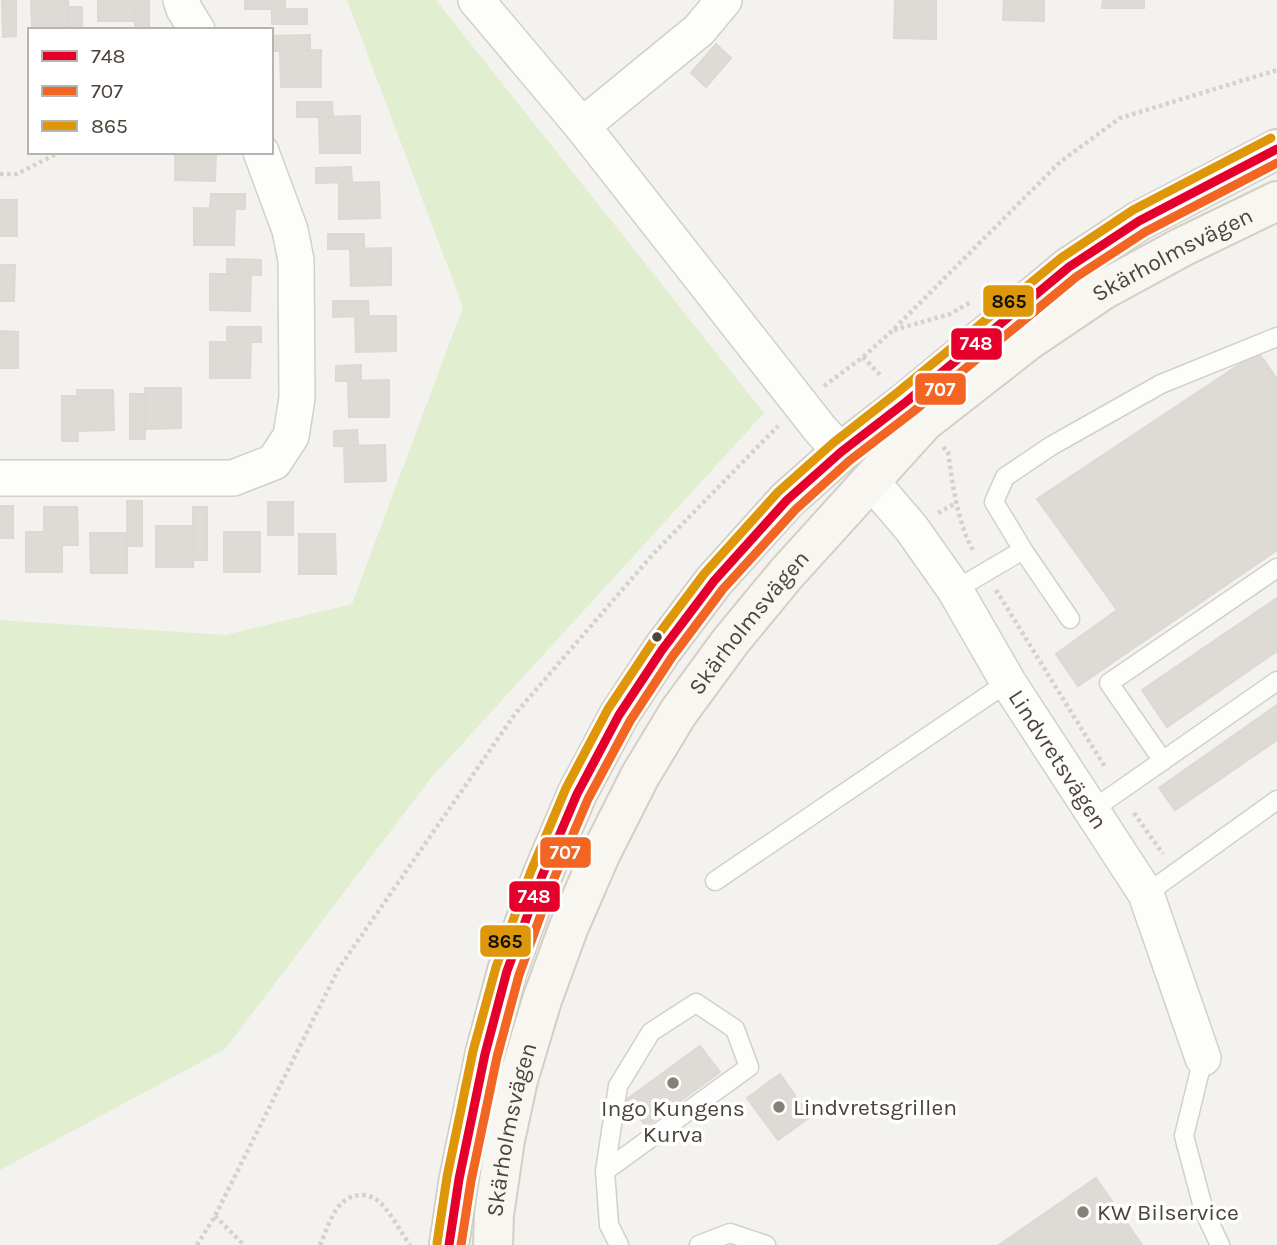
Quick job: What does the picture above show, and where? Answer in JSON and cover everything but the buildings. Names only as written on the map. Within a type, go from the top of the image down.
[{"type":"main road","name":"Skärholmsvägen","points":[[449,1245],[459,1179],[485,1054],[507,971],[542,876],[577,793],[619,715],[662,650],[714,581],[787,500],[841,452],[906,402],[1069,267],[1139,221],[1277,149]]},
{"type":"main road","name":"Skärholmsvägen","points":[[493,1245],[494,1215],[505,1140],[518,1080],[542,1000],[568,929],[640,776],[678,713],[730,642],[787,573],[924,422],[1029,340],[1103,290],[1182,247],[1277,201]]},
{"type":"main road","points":[[841,452],[871,481]]},
{"type":"street","points":[[181,0],[196,28]]},
{"type":"street","points":[[476,0],[582,126],[820,429],[841,452]]},
{"type":"street","points":[[582,126],[699,30],[724,0]]},
{"type":"street","points":[[0,478],[233,478],[274,461],[291,436],[297,398],[296,260],[290,230],[262,154]]},
{"type":"street","name":"Lindvretsvägen","points":[[871,481],[912,529],[955,590],[1008,682],[1105,800],[1146,894],[1203,1058]]},
{"type":"lane","points":[[1070,619],[994,502],[1005,477],[1051,446],[1161,384],[1277,337]]},
{"type":"lane","points":[[955,590],[1023,550]]},
{"type":"lane","points":[[1163,761],[1109,683],[1277,568]]},
{"type":"lane","points":[[1105,800],[1277,681]]},
{"type":"lane","points":[[715,881],[1008,682]]},
{"type":"lane","points":[[1146,894],[1277,800]]},
{"type":"lane","points":[[605,1171],[749,1066],[735,1029],[696,1003],[651,1032],[618,1086],[605,1171],[609,1225],[619,1245]]},
{"type":"lane","points":[[1203,1058],[1184,1136],[1204,1212],[1220,1245]]},
{"type":"lane","points":[[699,1245],[730,1233],[766,1245]]},
{"type":"path","points":[[197,1245],[215,1216],[339,968],[515,714],[654,553],[800,402],[863,357],[893,330],[1060,162],[1120,118],[1277,71]]},
{"type":"path","points":[[0,174],[18,174],[56,154]]},
{"type":"path","points":[[912,529],[956,503],[967,540],[1105,800],[1176,872]]},
{"type":"path","points":[[320,1245],[335,1212],[348,1198],[358,1195],[380,1201],[410,1245]]},
{"type":"path","points":[[215,1216],[244,1245]]},
{"type":"green space","points":[[347,0],[436,0],[764,413],[431,778],[225,1049],[0,1170],[0,620],[225,635],[352,604],[463,307]]},
{"type":"transit line","name":"865","points":[[437,1243],[447,1177],[473,1051],[496,967],[531,871],[566,788],[608,709],[652,643],[704,574],[778,492],[833,443],[1061,258],[1133,210],[1271,138]]},
{"type":"transit line","name":"748","points":[[449,1245],[459,1179],[485,1054],[507,971],[542,876],[577,794],[619,715],[662,650],[714,581],[787,500],[841,452],[906,402],[1069,267],[1139,221],[1277,149]]},
{"type":"transit line","name":"707","points":[[461,1245],[471,1181],[497,1057],[519,975],[553,881],[588,799],[630,721],[672,657],[723,589],[796,509],[849,461],[1076,277],[1145,232],[1277,163]]},
{"type":"place","name":"Ingo Kungens Kurva","points":[[673,1083]]},
{"type":"place","name":"Lindvretsgrillen","points":[[779,1107]]},
{"type":"place","name":"KW Bilservice","points":[[1083,1212]]}]
